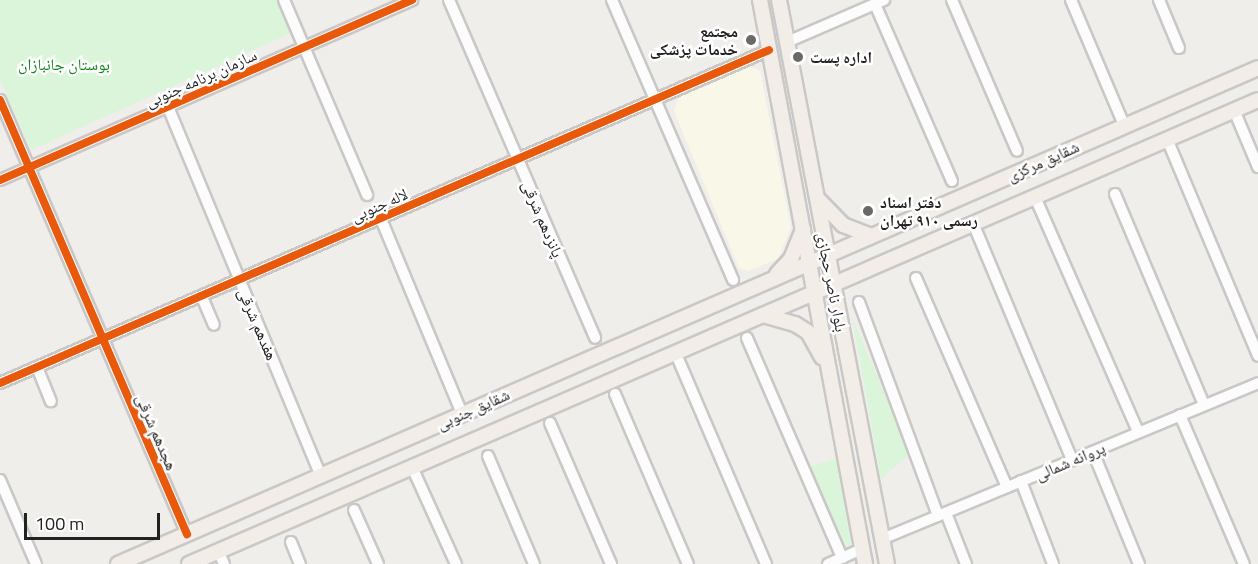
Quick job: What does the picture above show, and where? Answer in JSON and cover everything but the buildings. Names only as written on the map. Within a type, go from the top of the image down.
[{"type":"main road","name":"بلوار ناصر حجازی","points":[[760,0],[865,564]]},
{"type":"main road","name":"بلوار ناصر حجازی","points":[[779,0],[887,564]]},
{"type":"main road","name":"شقایق مرکزی","points":[[827,255],[1258,68]]},
{"type":"main road","name":"شقایق مرکزی","points":[[832,285],[1258,100]]},
{"type":"main road","points":[[816,197],[843,225],[871,236]]},
{"type":"main road","points":[[769,280],[791,258],[803,227]]},
{"type":"main road","name":"شقایق جنوبی","points":[[118,564],[827,255]]},
{"type":"main road","name":"شقایق جنوبی","points":[[189,564],[221,558],[412,467],[832,285]]},
{"type":"main road","points":[[763,315],[795,324],[808,332],[827,367]]},
{"type":"street","points":[[284,0],[367,195]]},
{"type":"street","name":"سازمان برنامه جنوبی","points":[[0,180],[412,0]]},
{"type":"street","points":[[439,0],[449,0]]},
{"type":"street","name":"پانزدهم شرقی","points":[[449,0],[595,338]]},
{"type":"street","points":[[612,0],[733,280]]},
{"type":"street","points":[[952,0],[1017,151]]},
{"type":"street","points":[[1071,0],[1124,125]]},
{"type":"street","points":[[1159,0],[1179,48]]},
{"type":"street","points":[[787,42],[873,3],[952,181]]},
{"type":"street","name":"لاله جنوبی","points":[[0,383],[769,50]]},
{"type":"street","name":"هجدهم شرقی","points":[[0,100],[187,534]]},
{"type":"street","name":"هفدهم شرقی","points":[[168,107],[321,476]]},
{"type":"street","points":[[1234,110],[1258,167]]},
{"type":"street","points":[[1167,139],[1258,356]]},
{"type":"street","points":[[1115,194],[1204,405]]},
{"type":"street","points":[[1035,196],[1138,432]]},
{"type":"street","points":[[381,219],[462,414]]},
{"type":"street","points":[[973,224],[1072,460]]},
{"type":"street","points":[[916,278],[1007,487]]},
{"type":"street","points":[[202,297],[214,326]]},
{"type":"street","points":[[858,302],[942,514],[966,564]]},
{"type":"street","points":[[747,338],[842,558]]},
{"type":"street","points":[[679,361],[766,564]]},
{"type":"street","points":[[37,367],[51,401]]},
{"type":"street","name":"پروانه شمالی","points":[[882,539],[1258,383]]},
{"type":"street","points":[[615,394],[688,564]]},
{"type":"street","points":[[1180,415],[1244,564]]},
{"type":"street","points":[[550,423],[611,564]]},
{"type":"street","points":[[1093,452],[1139,564]]},
{"type":"street","points":[[488,456],[534,564]]},
{"type":"street","points":[[412,467],[456,564]]},
{"type":"street","points":[[0,480],[36,564]]},
{"type":"street","points":[[1021,482],[1053,564]]},
{"type":"street","points":[[354,510],[378,564]]},
{"type":"street","points":[[291,542],[300,564]]},
{"type":"street","points":[[828,564],[862,549]]},
{"type":"shaded area","points":[[749,66],[760,71],[791,228],[778,259],[748,271],[739,268],[674,111],[679,96]]},
{"type":"green space","name":"بوستان جانبازان","points":[[0,0],[276,0],[291,33],[31,150],[0,80]]},
{"type":"green space","points":[[852,317],[910,454],[881,479]]},
{"type":"green space","points":[[841,457],[860,544],[841,551],[805,468]]},
{"type":"cycle path","points":[[0,180],[412,0]]},
{"type":"cycle path","points":[[0,383],[769,50]]},
{"type":"cycle path","points":[[0,100],[187,534]]},
{"type":"place","name":"مجتمع خدمات پزشکی","points":[[751,40]]},
{"type":"place","name":"اداره پست","points":[[798,57]]},
{"type":"place","name":"دفتر اسناد رسمی ۹۱۰ تهران","points":[[868,211]]}]
